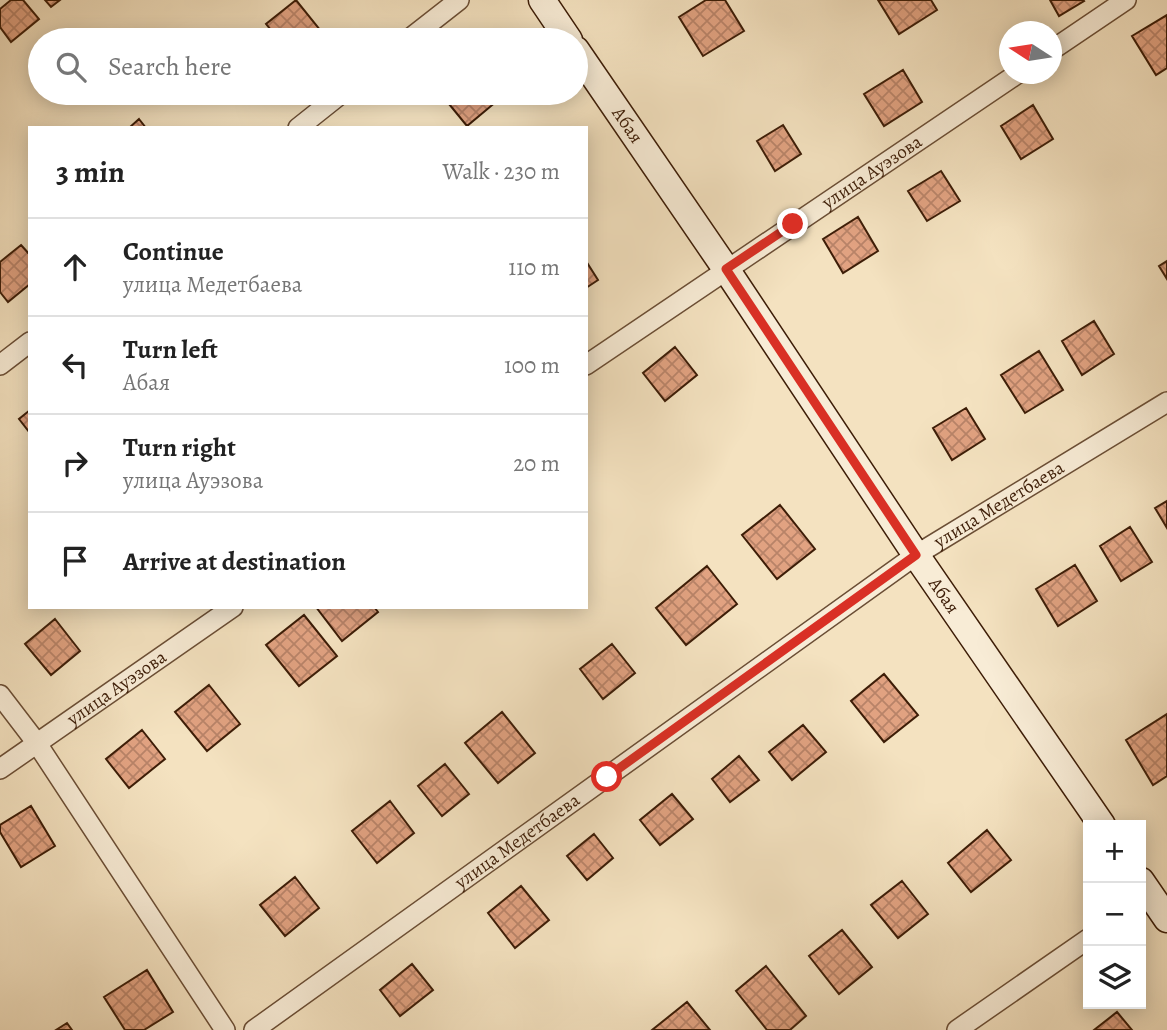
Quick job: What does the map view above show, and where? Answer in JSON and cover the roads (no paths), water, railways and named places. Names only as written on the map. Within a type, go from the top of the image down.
[{"type":"street","points":[[423,28],[458,0]]},
{"type":"street","points":[[542,0],[561,28]]},
{"type":"street","points":[[1062,43],[1126,0]]},
{"type":"street","name":"Абая","points":[[588,68],[916,555],[1099,820]]},
{"type":"street","name":"улица Ауэзова","points":[[588,364],[1002,84]]},
{"type":"street","points":[[301,126],[327,105]]},
{"type":"street","points":[[0,365],[28,344]]},
{"type":"street","name":"улица Медетбаева","points":[[254,1030],[916,555],[1167,402]]},
{"type":"street","name":"улица Ауэзова","points":[[0,769],[230,609]]},
{"type":"street","points":[[0,695],[36,743],[225,1030]]},
{"type":"street","points":[[1150,891],[1167,919]]},
{"type":"street","points":[[957,1030],[1083,942]]}]
